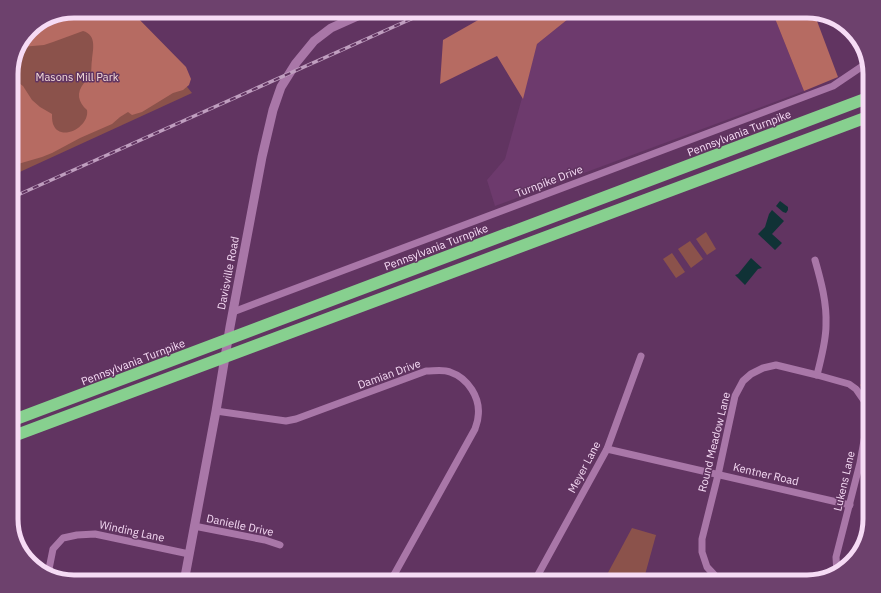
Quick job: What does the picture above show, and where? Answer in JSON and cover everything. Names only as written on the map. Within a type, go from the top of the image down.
[{"type":"highway","name":"Pennsylvania Turnpike","points":[[18,418],[863,100]]},
{"type":"highway","points":[[18,434],[863,119]]},
{"type":"street","name":"Davisville Road","points":[[185,575],[262,157],[273,110],[281,88],[296,63],[314,41],[331,28],[353,18]]},
{"type":"street","name":"Turnpike Drive","points":[[233,312],[832,86],[863,66]]},
{"type":"street","points":[[815,260],[826,307],[824,344],[817,375]]},
{"type":"street","name":"Meyer Lane","points":[[538,575],[607,449],[641,356]]},
{"type":"street","name":"Round Meadow Lane","points":[[714,575],[707,567],[702,552],[702,539],[735,396],[743,381],[751,374],[763,368],[776,365],[817,375]]},
{"type":"street","name":"Damian Drive","points":[[216,411],[286,421],[296,419],[426,371],[440,370],[450,372],[464,379],[472,390],[476,402],[478,415],[475,429],[394,575]]},
{"type":"street","name":"Lukens Lane","points":[[817,375],[849,384],[856,389],[863,399]]},
{"type":"street","name":"Lukens Lane","points":[[837,567],[836,557],[850,505],[863,446]]},
{"type":"street","name":"Kentner Road","points":[[607,449],[850,505]]},
{"type":"street","name":"Danielle Drive","points":[[194,526],[280,545]]},
{"type":"street","name":"Winding Lane","points":[[49,569],[53,549],[63,538],[77,535],[95,534],[189,554]]},
{"type":"shaded area","points":[[66,18],[138,18],[186,67],[191,79],[189,85],[183,90],[173,93],[142,112],[132,115],[128,112],[112,124],[80,138],[52,153],[18,164],[18,82],[23,86],[32,100],[52,114],[53,124],[57,130],[68,132],[74,130],[84,122],[87,116],[87,110],[80,101],[79,94],[81,87],[90,77],[91,73],[93,47],[92,39],[83,31],[44,45],[26,47],[37,32],[46,25]]},
{"type":"shaded area","points":[[482,18],[569,18],[537,44],[523,99],[497,56],[440,84],[443,40]]},
{"type":"shaded area","points":[[569,18],[775,18],[804,91],[495,206],[487,180],[505,159],[537,44]]},
{"type":"shaded area","points":[[775,18],[816,18],[838,77],[804,91]]},
{"type":"shaded area","points":[[780,201],[788,207],[786,213],[776,206]]},
{"type":"shaded area","points":[[772,210],[784,221],[772,234],[782,243],[775,250],[758,234],[765,227],[769,214]]},
{"type":"shaded area","points":[[751,258],[762,268],[758,269],[745,285],[735,275],[738,274]]},
{"type":"green space","name":"Masons Mill Park","points":[[66,18],[131,18],[192,93],[18,173],[18,70],[20,59],[30,40],[46,25]]},
{"type":"green space","points":[[706,232],[716,249],[707,255],[696,239]]},
{"type":"green space","points":[[690,241],[703,259],[691,268],[678,249]]},
{"type":"green space","points":[[672,253],[685,272],[676,278],[663,259]]},
{"type":"green space","points":[[863,382],[863,389],[860,385]]},
{"type":"green space","points":[[632,528],[656,535],[645,575],[607,575]]},
{"type":"railway","points":[[18,195],[413,18]]}]
